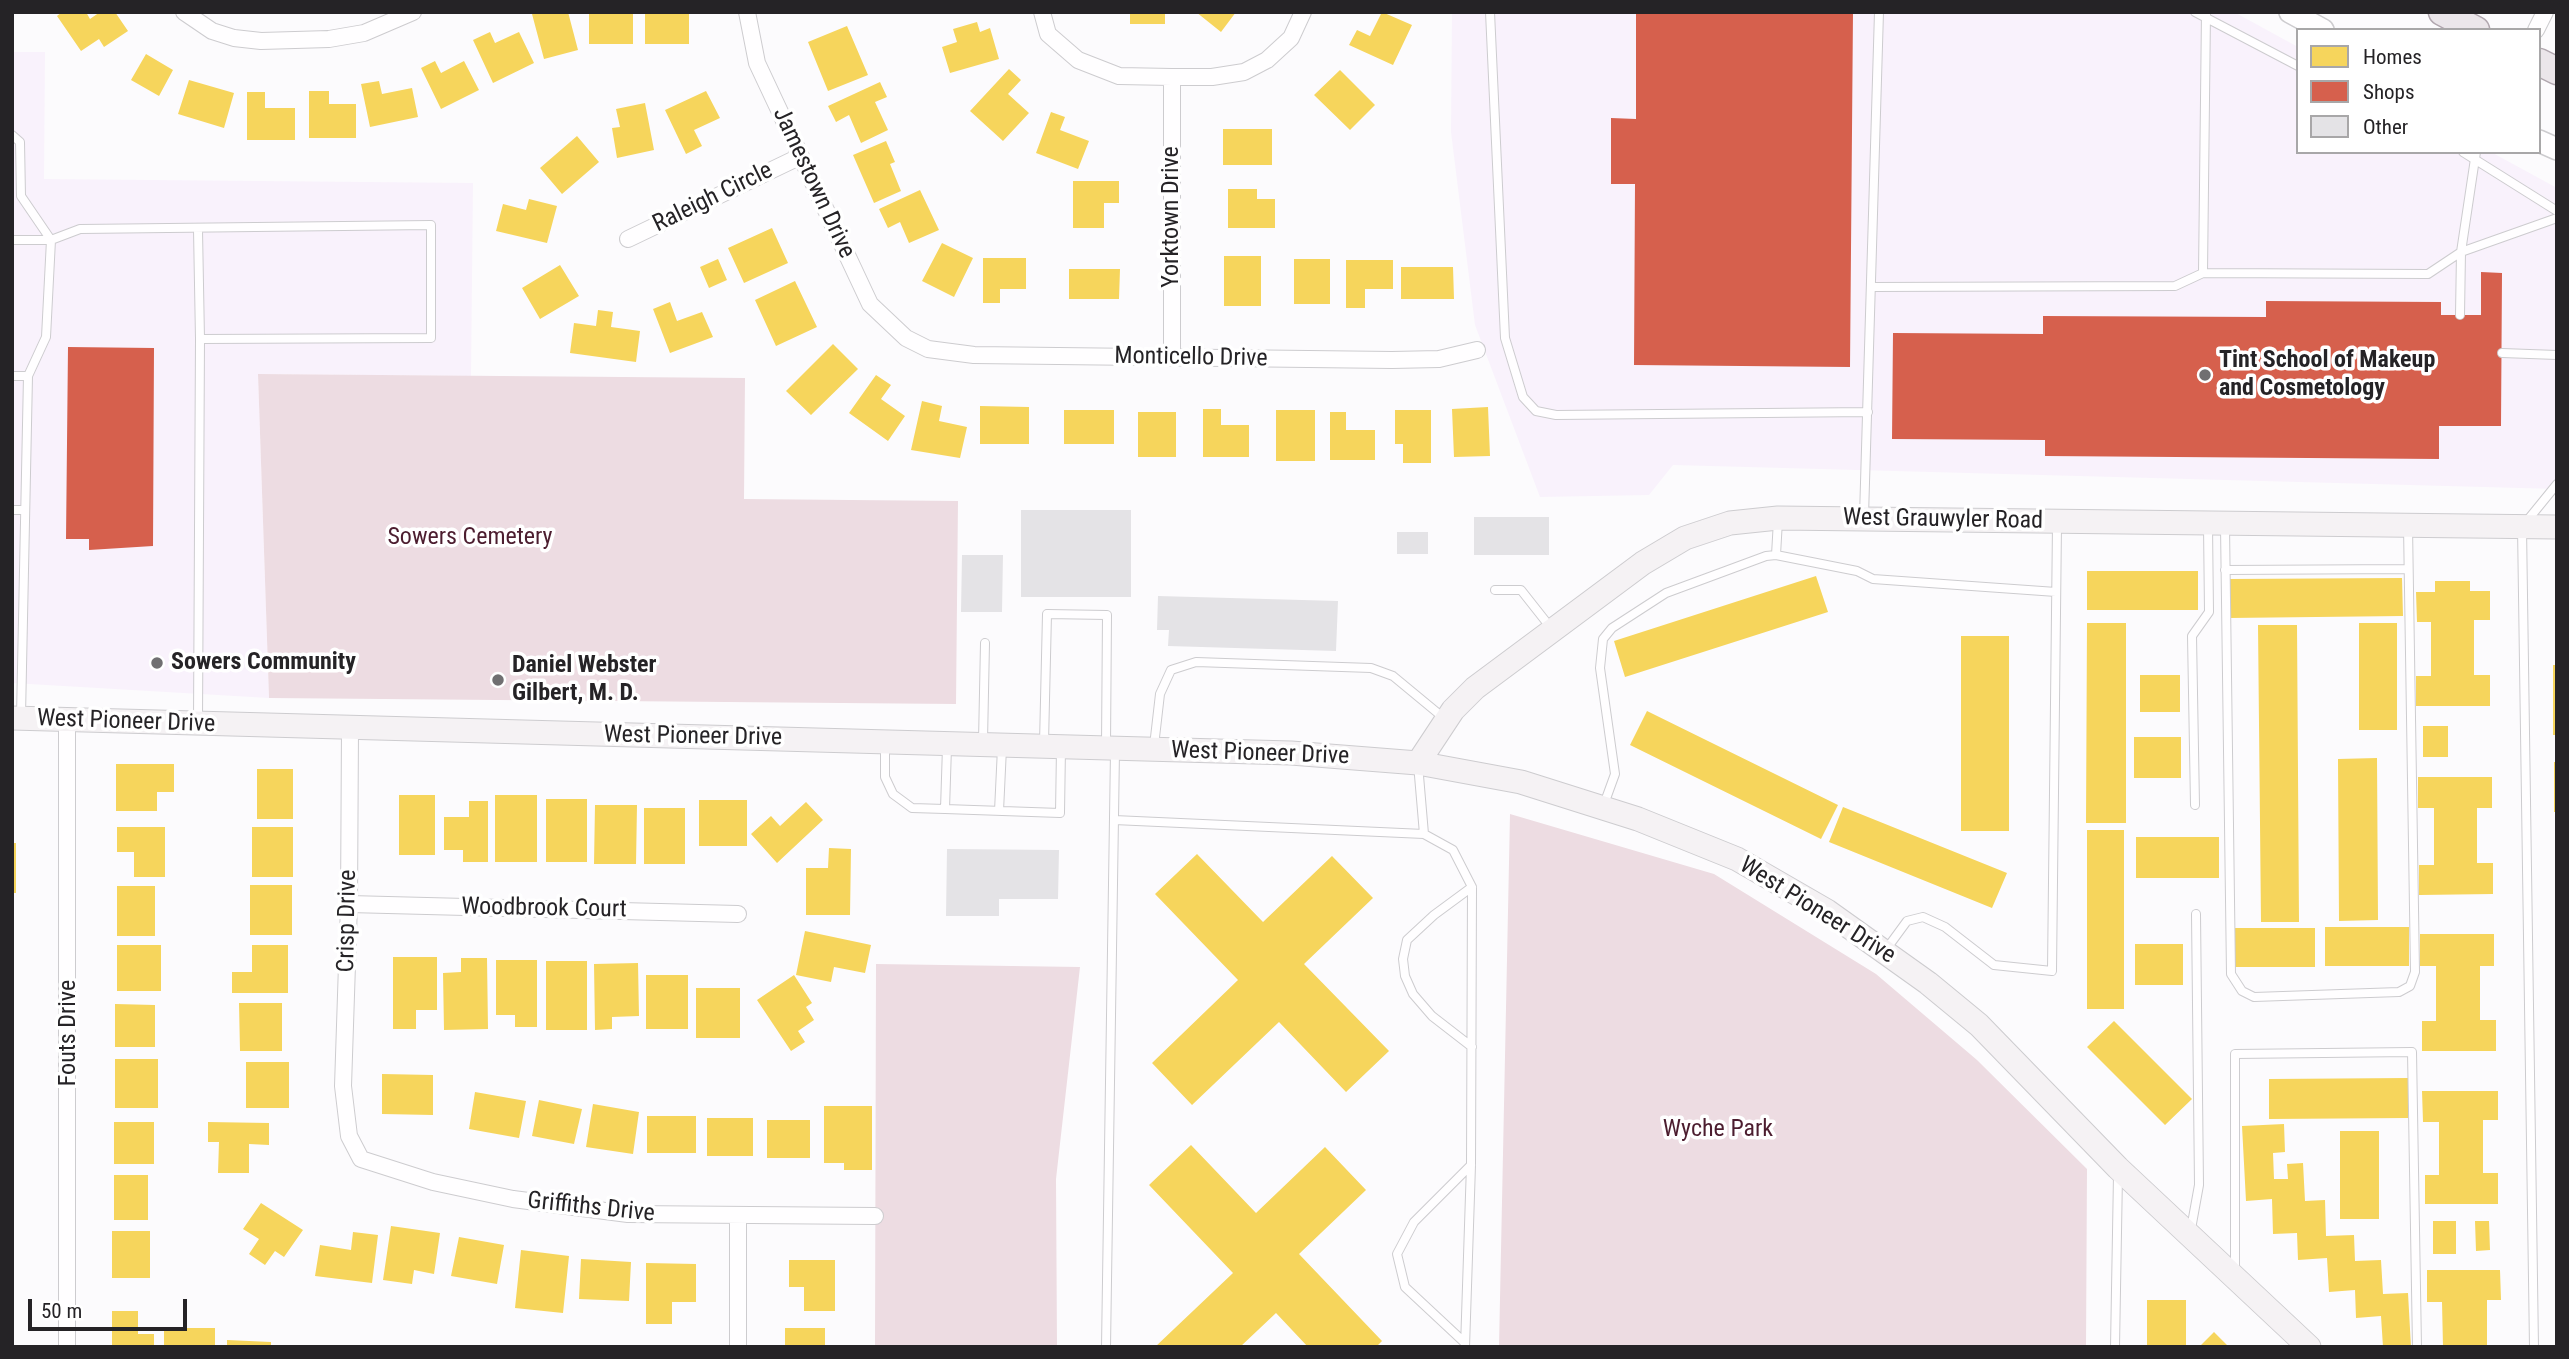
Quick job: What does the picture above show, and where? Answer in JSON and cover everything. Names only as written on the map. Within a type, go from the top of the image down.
[{"type":"main road","points":[[2442,12],[2472,28]]},
{"type":"main road","points":[[2541,63],[2557,71]]},
{"type":"main road","name":"West Grauwyler Road","points":[[1418,763],[1446,720],[1475,688],[1643,563],[1685,538],[1730,523],[1778,518],[2557,527]]},
{"type":"main road","name":"West Pioneer Drive","points":[[16,719],[1291,753],[1418,763],[1521,782],[1602,807],[1737,859],[1827,911],[1885,952],[1979,1025],[2118,1168],[2309,1347]]},
{"type":"street","points":[[184,12],[197,23],[234,38],[299,41],[364,33],[413,12]]},
{"type":"street","name":"Jamestown Drive","points":[[747,12],[757,62],[799,157],[870,304],[906,338]]},
{"type":"street","points":[[1042,12],[1048,34],[1078,60],[1119,76],[1172,77],[1233,74],[1267,60],[1291,38],[1303,12]]},
{"type":"street","points":[[2290,12],[2319,28]]},
{"type":"street","points":[[2537,28],[2545,12]]},
{"type":"street","name":"Yorktown Drive","points":[[1171,357],[1172,77]]},
{"type":"street","points":[[2541,142],[2557,149]]},
{"type":"street","name":"Raleigh Circle","points":[[628,239],[799,157]]},
{"type":"street","name":"Monticello Drive","points":[[906,338],[928,349],[974,355],[1427,359],[1478,350]]},
{"type":"street","name":"Fouts Drive","points":[[67,720],[67,1347]]},
{"type":"street","name":"Crisp Drive","points":[[346,1114],[343,1086],[349,904],[349,728]]},
{"type":"street","name":"Woodbrook Court","points":[[349,904],[738,914]]},
{"type":"street","name":"Griffiths Drive","points":[[346,1114],[349,1136],[360,1159],[433,1182],[576,1209],[628,1214],[738,1217],[875,1216]]},
{"type":"street","points":[[738,1217],[738,1347]]},
{"type":"lane","points":[[1490,12],[1505,338],[1523,397],[1536,411],[1556,415],[1868,412]]},
{"type":"lane","points":[[1864,519],[1879,12]]},
{"type":"lane","points":[[2195,12],[2296,65]]},
{"type":"lane","points":[[2203,273],[2205,15]]},
{"type":"lane","points":[[12,135],[20,142],[21,196],[51,240],[46,337],[27,376],[22,649],[16,719]]},
{"type":"lane","points":[[2460,315],[2461,252],[2475,155],[2557,211]]},
{"type":"lane","points":[[1872,287],[2175,286],[2203,273],[2428,274],[2461,252],[2557,218]]},
{"type":"lane","points":[[12,240],[51,240],[80,229],[198,230],[431,225],[431,338],[200,339]]},
{"type":"lane","points":[[198,230],[198,724]]},
{"type":"lane","points":[[2502,354],[2557,355]]},
{"type":"lane","points":[[12,376],[27,376]]},
{"type":"lane","points":[[2534,1347],[2522,527],[2557,484]]},
{"type":"lane","points":[[12,510],[24,510]]},
{"type":"lane","points":[[1776,555],[1778,518]]},
{"type":"lane","points":[[1885,952],[1907,921],[1923,917],[1945,927],[1994,965],[2052,971],[2057,521]]},
{"type":"lane","points":[[2216,523],[2225,569],[2231,974],[2242,991],[2254,997],[2399,992],[2410,986],[2415,972],[2408,526]]},
{"type":"lane","points":[[2195,805],[2192,636],[2209,612],[2216,523]]},
{"type":"lane","points":[[1602,807],[1615,774],[1600,668],[1603,639],[1612,628],[1665,593],[1766,556],[1776,555],[1857,571],[1873,579],[2056,592]]},
{"type":"lane","points":[[2225,569],[2408,569]]},
{"type":"lane","points":[[1495,590],[1521,590],[1552,630]]},
{"type":"lane","points":[[885,742],[885,778],[893,794],[912,808],[1060,813],[1052,746],[1047,614],[1107,615],[1114,820],[1106,1347]]},
{"type":"lane","points":[[985,643],[999,811]]},
{"type":"lane","points":[[12,648],[22,649]]},
{"type":"lane","points":[[1154,749],[1160,694],[1171,670],[1196,662],[1371,668],[1393,676],[1446,720]]},
{"type":"lane","points":[[945,810],[947,744]]},
{"type":"lane","points":[[1418,763],[1424,834]]},
{"type":"lane","points":[[1114,820],[1424,834],[1453,850],[1472,887],[1471,1165],[1465,1345]]},
{"type":"lane","points":[[1472,887],[1434,915],[1407,940],[1403,959],[1405,976],[1413,994],[1432,1016],[1472,1047]]},
{"type":"lane","points":[[2189,1236],[2199,1185],[2196,914]]},
{"type":"lane","points":[[2235,1278],[2235,1054],[2412,1052],[2417,1347]]},
{"type":"lane","points":[[1465,1345],[1405,1287],[1397,1254],[1415,1222],[1471,1165]]},
{"type":"lane","points":[[2115,1347],[2118,1168]]},
{"type":"shaded area","points":[[1452,12],[2234,12],[2296,46],[2296,154],[2495,154],[2557,188],[2557,489],[1673,465],[1649,495],[1540,497],[1475,325],[1451,132]]},
{"type":"shaded area","points":[[12,52],[45,52],[44,179],[473,183],[471,376],[258,374],[269,698],[12,683]]},
{"type":"green space","name":"Sowers Cemetery","points":[[258,374],[745,378],[744,499],[958,501],[956,704],[269,698]]},
{"type":"green space","name":"Wyche Park","points":[[1510,814],[1714,874],[1876,974],[1977,1060],[2087,1169],[2086,1347],[1499,1347]]},
{"type":"green space","points":[[876,964],[1080,967],[1056,1179],[1057,1347],[875,1347]]},
{"type":"building: Homes","points":[[62,12],[86,12],[90,19],[100,12],[115,12],[128,31],[104,47],[99,39],[81,51],[57,16]]},
{"type":"building: Homes","points":[[568,12],[578,50],[544,59],[532,14]]},
{"type":"building: Homes","points":[[589,12],[633,12],[633,44],[589,44]]},
{"type":"building: Homes","points":[[645,12],[689,12],[689,44],[645,44]]},
{"type":"building: Homes","points":[[1130,12],[1165,12],[1165,24],[1130,24]]},
{"type":"building: Homes","points":[[1196,12],[1236,12],[1221,32]]},
{"type":"building: Homes","points":[[1382,12],[1412,25],[1393,65],[1349,45],[1357,30],[1370,36]]},
{"type":"building: Homes","points":[[977,22],[980,32],[990,28],[999,59],[950,73],[942,47],[957,42],[953,29]]},
{"type":"building: Homes","points":[[847,26],[868,75],[828,91],[808,42]]},
{"type":"building: Homes","points":[[490,32],[495,43],[519,32],[534,63],[493,83],[473,40]]},
{"type":"building: Homes","points":[[146,54],[173,70],[159,96],[131,80]]},
{"type":"building: Homes","points":[[435,61],[441,73],[464,61],[479,90],[441,109],[421,68]]},
{"type":"building: Homes","points":[[1009,69],[1021,80],[1008,94],[1029,113],[1003,141],[970,111]]},
{"type":"building: Homes","points":[[1340,70],[1375,105],[1350,130],[1314,95]]},
{"type":"building: Homes","points":[[189,80],[234,93],[224,128],[178,114]]},
{"type":"building: Homes","points":[[379,81],[382,94],[412,88],[418,117],[370,127],[361,84]]},
{"type":"building: Homes","points":[[880,82],[887,97],[875,102],[888,130],[861,143],[849,115],[836,122],[828,106]]},
{"type":"building: Homes","points":[[309,91],[329,91],[329,104],[356,104],[356,138],[309,138]]},
{"type":"building: Homes","points":[[706,91],[720,118],[694,130],[702,146],[686,154],[665,110]]},
{"type":"building: Homes","points":[[247,92],[265,92],[265,108],[295,108],[295,140],[247,140]]},
{"type":"building: Homes","points":[[645,103],[654,150],[617,158],[612,128],[620,127],[616,109]]},
{"type":"building: Homes","points":[[1051,112],[1065,117],[1060,130],[1089,141],[1078,169],[1036,153]]},
{"type":"building: Homes","points":[[1223,129],[1272,129],[1272,165],[1223,165]]},
{"type":"building: Homes","points":[[577,136],[599,162],[562,194],[540,168]]},
{"type":"building: Homes","points":[[886,141],[895,162],[890,164],[901,191],[874,203],[853,155]]},
{"type":"building: Homes","points":[[1073,181],[1119,181],[1119,203],[1104,203],[1104,228],[1073,228]]},
{"type":"building: Homes","points":[[1228,189],[1257,189],[1257,199],[1275,199],[1275,228],[1228,228]]},
{"type":"building: Homes","points":[[920,190],[939,230],[909,243],[900,222],[888,228],[879,209]]},
{"type":"building: Homes","points":[[529,199],[557,206],[547,243],[496,231],[503,204],[526,210]]},
{"type":"building: Homes","points":[[772,228],[788,263],[744,283],[728,248]]},
{"type":"building: Homes","points":[[942,243],[973,258],[954,297],[922,281]]},
{"type":"building: Homes","points":[[1224,256],[1261,256],[1261,306],[1224,306]]},
{"type":"building: Homes","points":[[983,258],[1026,258],[1026,289],[1000,289],[1000,303],[983,303]]},
{"type":"building: Homes","points":[[718,259],[727,280],[709,288],[700,267]]},
{"type":"building: Homes","points":[[1294,259],[1330,259],[1330,304],[1294,304]]},
{"type":"building: Homes","points":[[1346,260],[1393,260],[1393,289],[1365,289],[1365,308],[1346,308]]},
{"type":"building: Homes","points":[[560,265],[579,296],[540,319],[522,288]]},
{"type":"building: Homes","points":[[1401,267],[1453,267],[1454,299],[1401,299]]},
{"type":"building: Homes","points":[[1069,269],[1120,269],[1119,299],[1069,299]]},
{"type":"building: Homes","points":[[795,281],[817,327],[776,346],[755,300]]},
{"type":"building: Homes","points":[[670,302],[677,321],[702,312],[713,337],[670,353],[653,309]]},
{"type":"building: Homes","points":[[598,310],[613,312],[611,327],[640,331],[636,362],[570,353],[574,323],[596,326]]},
{"type":"building: Homes","points":[[833,344],[858,369],[811,415],[786,391]]},
{"type":"building: Homes","points":[[876,375],[891,385],[881,399],[905,416],[888,441],[849,413]]},
{"type":"building: Homes","points":[[922,401],[942,406],[939,421],[967,427],[960,458],[911,450]]},
{"type":"building: Homes","points":[[980,406],[1029,407],[1029,444],[980,444]]},
{"type":"building: Homes","points":[[1488,407],[1490,456],[1454,457],[1452,409]]},
{"type":"building: Homes","points":[[1203,409],[1221,409],[1221,425],[1249,425],[1249,457],[1203,457]]},
{"type":"building: Homes","points":[[1064,410],[1114,410],[1114,444],[1064,444]]},
{"type":"building: Homes","points":[[1276,410],[1315,410],[1315,461],[1276,461]]},
{"type":"building: Homes","points":[[1395,410],[1431,410],[1431,463],[1403,463],[1403,444],[1395,444]]},
{"type":"building: Homes","points":[[1138,412],[1176,412],[1176,457],[1138,457]]},
{"type":"building: Homes","points":[[1330,412],[1346,412],[1346,430],[1375,430],[1375,460],[1330,460]]},
{"type":"building: Homes","points":[[2087,571],[2198,571],[2198,610],[2087,610]]},
{"type":"building: Homes","points":[[1816,576],[1828,612],[1625,677],[1614,641]]},
{"type":"building: Homes","points":[[2402,578],[2403,616],[2229,618],[2228,579]]},
{"type":"building: Homes","points":[[2435,581],[2470,581],[2470,591],[2490,591],[2490,620],[2474,620],[2474,675],[2490,675],[2490,706],[2416,706],[2416,676],[2431,676],[2431,622],[2417,622],[2416,592],[2435,592]]},
{"type":"building: Homes","points":[[2087,623],[2126,623],[2126,823],[2086,823]]},
{"type":"building: Homes","points":[[2359,623],[2397,623],[2397,730],[2359,730]]},
{"type":"building: Homes","points":[[2258,625],[2297,625],[2299,922],[2261,922]]},
{"type":"building: Homes","points":[[1961,636],[2009,636],[2009,831],[1961,831]]},
{"type":"building: Homes","points":[[2553,665],[2557,665],[2557,735],[2553,735]]},
{"type":"building: Homes","points":[[2140,675],[2180,675],[2180,712],[2140,712]]},
{"type":"building: Homes","points":[[1647,711],[1838,805],[1821,839],[1630,745]]},
{"type":"building: Homes","points":[[2423,726],[2448,726],[2448,757],[2423,757]]},
{"type":"building: Homes","points":[[2134,737],[2181,737],[2181,778],[2134,778]]},
{"type":"building: Homes","points":[[2377,758],[2378,920],[2339,921],[2338,759]]},
{"type":"building: Homes","points":[[2554,762],[2557,762],[2557,812],[2554,812]]},
{"type":"building: Homes","points":[[116,764],[174,764],[174,792],[157,792],[157,811],[116,811]]},
{"type":"building: Homes","points":[[257,769],[293,769],[293,819],[257,819]]},
{"type":"building: Homes","points":[[2418,777],[2492,777],[2492,808],[2477,808],[2477,863],[2493,863],[2493,894],[2419,895],[2419,865],[2434,865],[2434,808],[2418,808]]},
{"type":"building: Homes","points":[[399,795],[435,795],[435,855],[399,855]]},
{"type":"building: Homes","points":[[495,795],[537,795],[537,862],[495,862]]},
{"type":"building: Homes","points":[[546,799],[587,799],[587,862],[546,862]]},
{"type":"building: Homes","points":[[699,800],[747,800],[747,846],[699,846]]},
{"type":"building: Homes","points":[[469,801],[488,801],[488,862],[463,862],[463,850],[444,850],[444,817],[469,817]]},
{"type":"building: Homes","points":[[806,802],[823,820],[777,863],[751,834],[771,816],[780,826]]},
{"type":"building: Homes","points":[[595,805],[637,805],[636,864],[594,864]]},
{"type":"building: Homes","points":[[1843,807],[2007,873],[1992,908],[1829,842]]},
{"type":"building: Homes","points":[[644,808],[685,808],[685,864],[644,864]]},
{"type":"building: Homes","points":[[117,827],[165,827],[165,877],[134,877],[134,852],[117,852]]},
{"type":"building: Homes","points":[[252,827],[293,827],[293,877],[252,877]]},
{"type":"building: Homes","points":[[2087,830],[2124,830],[2124,1009],[2087,1009]]},
{"type":"building: Homes","points":[[2136,837],[2219,837],[2219,878],[2136,878]]},
{"type":"building: Homes","points":[[12,843],[16,843],[16,893],[12,893]]},
{"type":"building: Homes","points":[[829,848],[851,849],[850,915],[806,915],[806,868],[828,868]]},
{"type":"building: Homes","points":[[1197,854],[1263,922],[1332,856],[1373,898],[1304,964],[1389,1051],[1346,1092],[1279,1022],[1192,1105],[1152,1063],[1238,980],[1155,894]]},
{"type":"building: Homes","points":[[250,885],[292,885],[292,935],[250,935]]},
{"type":"building: Homes","points":[[117,886],[155,886],[155,936],[117,936]]},
{"type":"building: Homes","points":[[2325,927],[2409,927],[2409,966],[2325,966]]},
{"type":"building: Homes","points":[[2232,928],[2315,928],[2315,967],[2232,967]]},
{"type":"building: Homes","points":[[805,931],[871,945],[865,973],[834,967],[831,982],[796,975]]},
{"type":"building: Homes","points":[[2420,934],[2494,934],[2494,966],[2480,966],[2480,1020],[2496,1020],[2496,1051],[2422,1051],[2422,1021],[2436,1021],[2436,966],[2420,966]]},
{"type":"building: Homes","points":[[2135,944],[2183,944],[2183,985],[2135,985]]},
{"type":"building: Homes","points":[[117,945],[161,945],[161,991],[117,991]]},
{"type":"building: Homes","points":[[252,945],[288,945],[288,993],[232,993],[232,972],[252,972]]},
{"type":"building: Homes","points":[[393,957],[437,957],[437,1010],[416,1010],[416,1029],[393,1029]]},
{"type":"building: Homes","points":[[461,958],[487,958],[488,1029],[444,1030],[443,973],[461,972]]},
{"type":"building: Homes","points":[[496,960],[537,960],[537,1027],[515,1027],[515,1015],[496,1015]]},
{"type":"building: Homes","points":[[546,961],[587,961],[587,1030],[546,1030]]},
{"type":"building: Homes","points":[[638,963],[639,1016],[612,1017],[612,1029],[595,1030],[594,964]]},
{"type":"building: Homes","points":[[646,975],[688,975],[688,1029],[646,1029]]},
{"type":"building: Homes","points":[[794,975],[812,1003],[806,1007],[814,1020],[798,1031],[805,1042],[791,1051],[757,1000]]},
{"type":"building: Homes","points":[[696,988],[740,988],[740,1038],[696,1038]]},
{"type":"building: Homes","points":[[239,1003],[282,1003],[282,1051],[240,1051]]},
{"type":"building: Homes","points":[[115,1004],[155,1005],[155,1047],[115,1047]]},
{"type":"building: Homes","points":[[2114,1021],[2192,1099],[2165,1125],[2087,1047]]},
{"type":"building: Homes","points":[[115,1059],[158,1059],[158,1108],[115,1108]]},
{"type":"building: Homes","points":[[246,1062],[289,1062],[289,1108],[246,1108]]},
{"type":"building: Homes","points":[[382,1074],[433,1075],[433,1115],[382,1114]]},
{"type":"building: Homes","points":[[2408,1078],[2408,1118],[2269,1119],[2269,1079]]},
{"type":"building: Homes","points":[[2422,1091],[2498,1091],[2498,1120],[2483,1120],[2483,1173],[2498,1173],[2498,1204],[2425,1204],[2425,1175],[2439,1175],[2439,1122],[2423,1122]]},
{"type":"building: Homes","points":[[475,1092],[526,1101],[519,1138],[469,1129]]},
{"type":"building: Homes","points":[[539,1100],[582,1109],[574,1144],[532,1136]]},
{"type":"building: Homes","points":[[593,1104],[639,1112],[633,1154],[586,1147]]},
{"type":"building: Homes","points":[[824,1106],[872,1106],[872,1170],[844,1170],[844,1163],[824,1163]]},
{"type":"building: Homes","points":[[647,1116],[696,1116],[696,1153],[647,1153]]},
{"type":"building: Homes","points":[[707,1118],[753,1118],[753,1156],[707,1156]]},
{"type":"building: Homes","points":[[767,1120],[810,1120],[810,1158],[767,1158]]},
{"type":"building: Homes","points":[[114,1122],[154,1122],[154,1164],[114,1164]]},
{"type":"building: Homes","points":[[208,1122],[269,1123],[269,1145],[249,1144],[249,1173],[218,1173],[219,1142],[208,1142]]},
{"type":"building: Homes","points":[[2284,1124],[2285,1152],[2273,1153],[2274,1179],[2288,1179],[2287,1164],[2303,1163],[2305,1201],[2325,1200],[2326,1236],[2354,1235],[2355,1261],[2381,1260],[2383,1294],[2408,1293],[2411,1347],[2383,1347],[2381,1316],[2356,1318],[2355,1290],[2329,1292],[2327,1258],[2298,1260],[2297,1233],[2273,1234],[2272,1199],[2246,1201],[2242,1126]]},
{"type":"building: Homes","points":[[2340,1131],[2379,1131],[2379,1219],[2340,1219]]},
{"type":"building: Homes","points":[[1191,1145],[1256,1213],[1325,1147],[1366,1190],[1299,1254],[1382,1341],[1376,1347],[1308,1347],[1276,1313],[1240,1347],[1155,1347],[1233,1273],[1149,1185]]},
{"type":"building: Homes","points":[[114,1175],[148,1175],[148,1220],[114,1220]]},
{"type":"building: Homes","points":[[261,1203],[303,1230],[284,1257],[275,1251],[265,1265],[249,1254],[259,1239],[243,1229]]},
{"type":"building: Homes","points":[[2433,1221],[2456,1221],[2456,1254],[2433,1254]]},
{"type":"building: Homes","points":[[2475,1221],[2489,1221],[2490,1250],[2476,1251]]},
{"type":"building: Homes","points":[[391,1226],[440,1233],[434,1274],[414,1270],[412,1284],[383,1280]]},
{"type":"building: Homes","points":[[112,1231],[150,1231],[150,1278],[112,1278]]},
{"type":"building: Homes","points":[[353,1232],[378,1235],[372,1283],[315,1276],[320,1245],[351,1250]]},
{"type":"building: Homes","points":[[459,1237],[504,1245],[497,1284],[451,1276]]},
{"type":"building: Homes","points":[[521,1250],[569,1256],[563,1313],[515,1308]]},
{"type":"building: Homes","points":[[581,1259],[631,1262],[629,1301],[579,1299]]},
{"type":"building: Homes","points":[[789,1260],[835,1260],[835,1311],[804,1311],[804,1287],[789,1287]]},
{"type":"building: Homes","points":[[646,1263],[696,1264],[696,1302],[672,1302],[672,1324],[646,1324]]},
{"type":"building: Homes","points":[[2427,1270],[2500,1270],[2501,1300],[2487,1300],[2487,1347],[2443,1347],[2442,1302],[2427,1302]]},
{"type":"building: Homes","points":[[2147,1300],[2186,1300],[2186,1347],[2147,1347]]},
{"type":"building: Homes","points":[[112,1311],[138,1311],[138,1334],[154,1334],[154,1347],[112,1347]]},
{"type":"building: Homes","points":[[164,1328],[215,1328],[215,1347],[164,1347]]},
{"type":"building: Homes","points":[[785,1328],[825,1328],[825,1347],[785,1347]]},
{"type":"building: Homes","points":[[2214,1332],[2229,1347],[2199,1347]]},
{"type":"building: Homes","points":[[227,1340],[271,1342],[271,1347],[227,1347]]},
{"type":"building: Shops","points":[[1636,12],[1853,12],[1850,367],[1634,365],[1635,184],[1611,184],[1611,118],[1636,119]]},
{"type":"building: Shops","points":[[2481,272],[2502,273],[2501,426],[2439,426],[2439,459],[2045,456],[2045,440],[1892,439],[1893,333],[2043,334],[2043,316],[2266,317],[2266,301],[2441,302],[2441,315],[2481,315]]},
{"type":"building: Shops","points":[[68,347],[154,348],[153,546],[89,550],[89,539],[66,539]]},
{"type":"building: Other","points":[[1021,510],[1131,510],[1131,597],[1021,597]]},
{"type":"building: Other","points":[[1474,517],[1549,517],[1549,555],[1474,555]]},
{"type":"building: Other","points":[[1397,532],[1428,532],[1428,554],[1397,554]]},
{"type":"building: Other","points":[[962,555],[1003,555],[1002,612],[961,612]]},
{"type":"building: Other","points":[[1158,596],[1338,601],[1336,651],[1168,646],[1169,630],[1157,630]]},
{"type":"building: Other","points":[[947,849],[1059,850],[1058,899],[999,899],[999,916],[946,916]]},
{"type":"place","name":"Tint School of Makeup and Cosmetology","points":[[2205,375]]},
{"type":"place","name":"Sowers Community","points":[[157,663]]},
{"type":"place","name":"Daniel Webster Gilbert, M. D.","points":[[498,680]]}]
